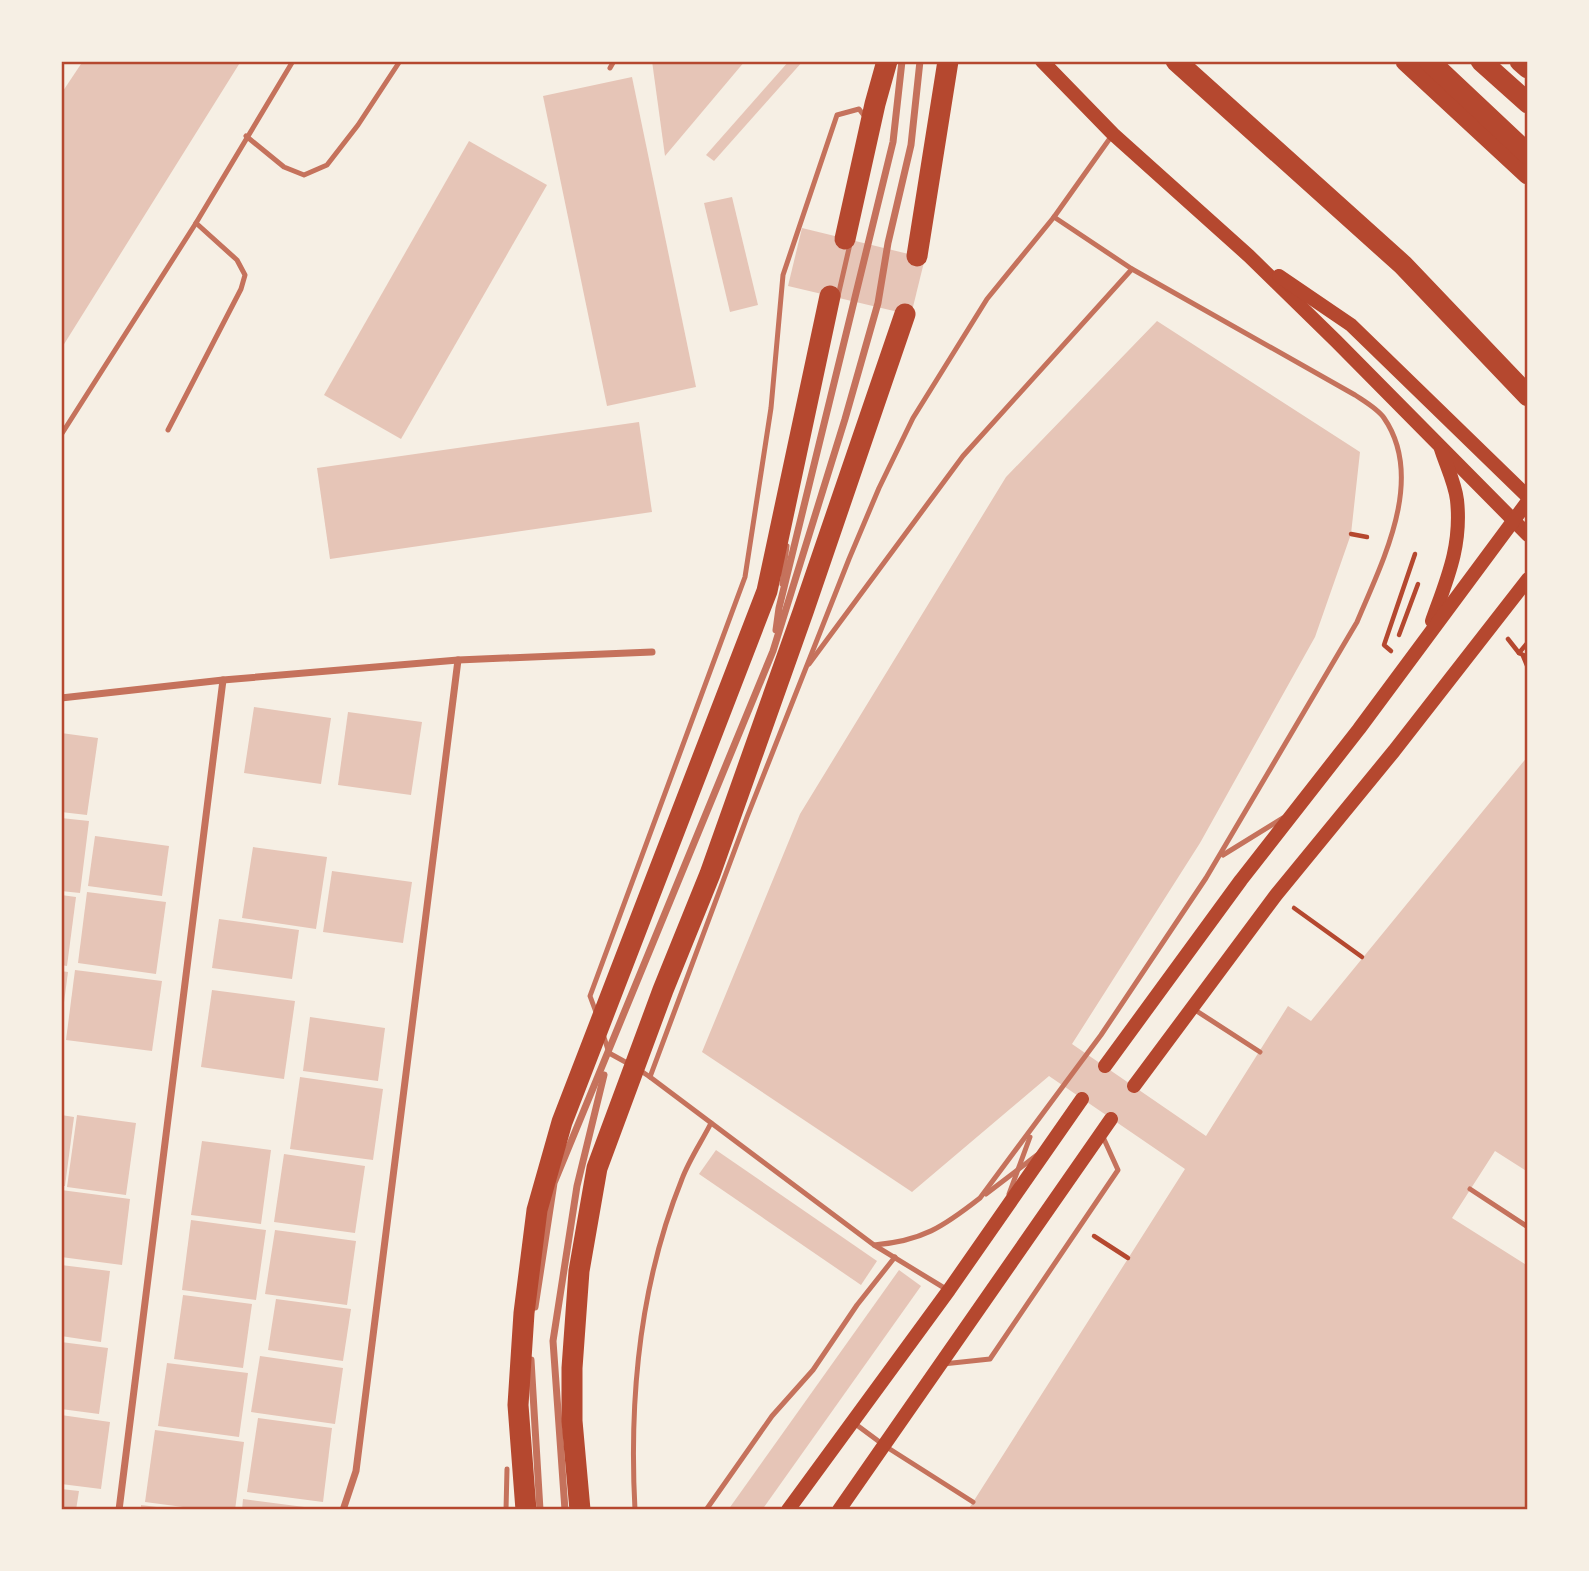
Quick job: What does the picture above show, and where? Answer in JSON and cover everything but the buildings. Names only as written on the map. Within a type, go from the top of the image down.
[{"type":"highway","points":[[845,239],[887,61]]},
{"type":"highway","points":[[917,256],[948,61]]},
{"type":"highway","points":[[1176,61],[1403,265],[1528,397]]},
{"type":"highway","points":[[1406,61],[1528,174]]},
{"type":"highway","points":[[1429,61],[1528,154]]},
{"type":"highway","points":[[1481,61],[1528,103]]},
{"type":"highway","points":[[1520,61],[1528,68]]},
{"type":"highway","points":[[526,1510],[518,1405],[524,1312],[537,1210],[562,1122],[767,591],[834,297]]},
{"type":"highway","points":[[580,1510],[572,1421],[572,1368],[579,1270],[597,1168],[719,848],[905,314]]},
{"type":"main road","points":[[1042,61],[1113,134],[1249,256],[1440,444],[1528,536]]},
{"type":"main road","points":[[1105,1066],[1241,880],[1528,499],[1351,325],[1249,256]]},
{"type":"main road","points":[[1425,639],[1455,559],[1458,528],[1457,498],[1440,444]]},
{"type":"main road","points":[[1134,1086],[1276,895],[1394,751],[1528,579]]},
{"type":"main road","points":[[789,1510],[949,1290],[1082,1099]]},
{"type":"main road","points":[[839,1510],[1111,1119]]},
{"type":"street","points":[[773,651],[779,608],[893,142],[902,61]]},
{"type":"street","points":[[534,1317],[554,1183],[610,1053],[773,651],[845,419],[878,303],[888,243],[911,145],[920,61]]},
{"type":"street","points":[[61,698],[223,680],[458,660],[652,652]]},
{"type":"street","points":[[343,1510],[356,1471],[458,660]]},
{"type":"street","points":[[119,1510],[223,680]]},
{"type":"street","points":[[565,1510],[553,1341],[577,1186],[610,1053]]},
{"type":"street","points":[[532,1330],[530,1343],[540,1510]]},
{"type":"lane","points":[[61,435],[196,223],[293,61]]},
{"type":"lane","points":[[246,136],[284,167],[304,175],[327,165],[359,125],[400,61]]},
{"type":"lane","points":[[610,68],[614,61]]},
{"type":"lane","points":[[834,297],[875,132],[859,109],[837,116],[783,275],[771,408],[745,577],[590,996],[610,1053],[650,1077],[874,1245],[949,1290]]},
{"type":"lane","points":[[650,1077],[747,817],[874,500],[913,418],[987,299],[1054,217],[1113,134]]},
{"type":"lane","points":[[980,1198],[1101,1035],[1220,856],[1357,622],[1375,580],[1396,517],[1403,465],[1398,446],[1383,416],[1354,395],[1132,269],[1054,217]]},
{"type":"lane","points":[[168,430],[242,289],[245,275],[237,260],[196,223]]},
{"type":"lane","points":[[809,664],[963,456],[1132,269]]},
{"type":"lane","points":[[791,515],[798,462],[832,323]]},
{"type":"lane","points":[[779,608],[788,542]]},
{"type":"lane","points":[[1220,856],[1295,811]]},
{"type":"lane","points":[[1191,1007],[1260,1052]]},
{"type":"lane","points":[[635,1510],[633,1458],[636,1383],[645,1311],[660,1247],[682,1178],[712,1123]]},
{"type":"lane","points":[[1001,1215],[1032,1131]]},
{"type":"lane","points":[[939,1364],[990,1359],[1118,1170],[1101,1133]]},
{"type":"lane","points":[[874,1245],[901,1242],[925,1234],[957,1215],[1050,1144]]},
{"type":"lane","points":[[1470,1189],[1528,1227]]},
{"type":"lane","points":[[706,1510],[772,1416],[813,1370],[857,1305],[895,1257]]},
{"type":"lane","points":[[852,1421],[885,1446],[973,1502]]},
{"type":"lane","points":[[506,1510],[507,1469]]},
{"type":"path","points":[[1351,534],[1367,537]]},
{"type":"path","points":[[1415,554],[1384,645],[1392,652],[1422,575]]},
{"type":"path","points":[[1528,642],[1519,653],[1525,657],[1528,668]]},
{"type":"path","points":[[1276,895],[1362,957]]},
{"type":"path","points":[[1091,1235],[1128,1258]]}]
